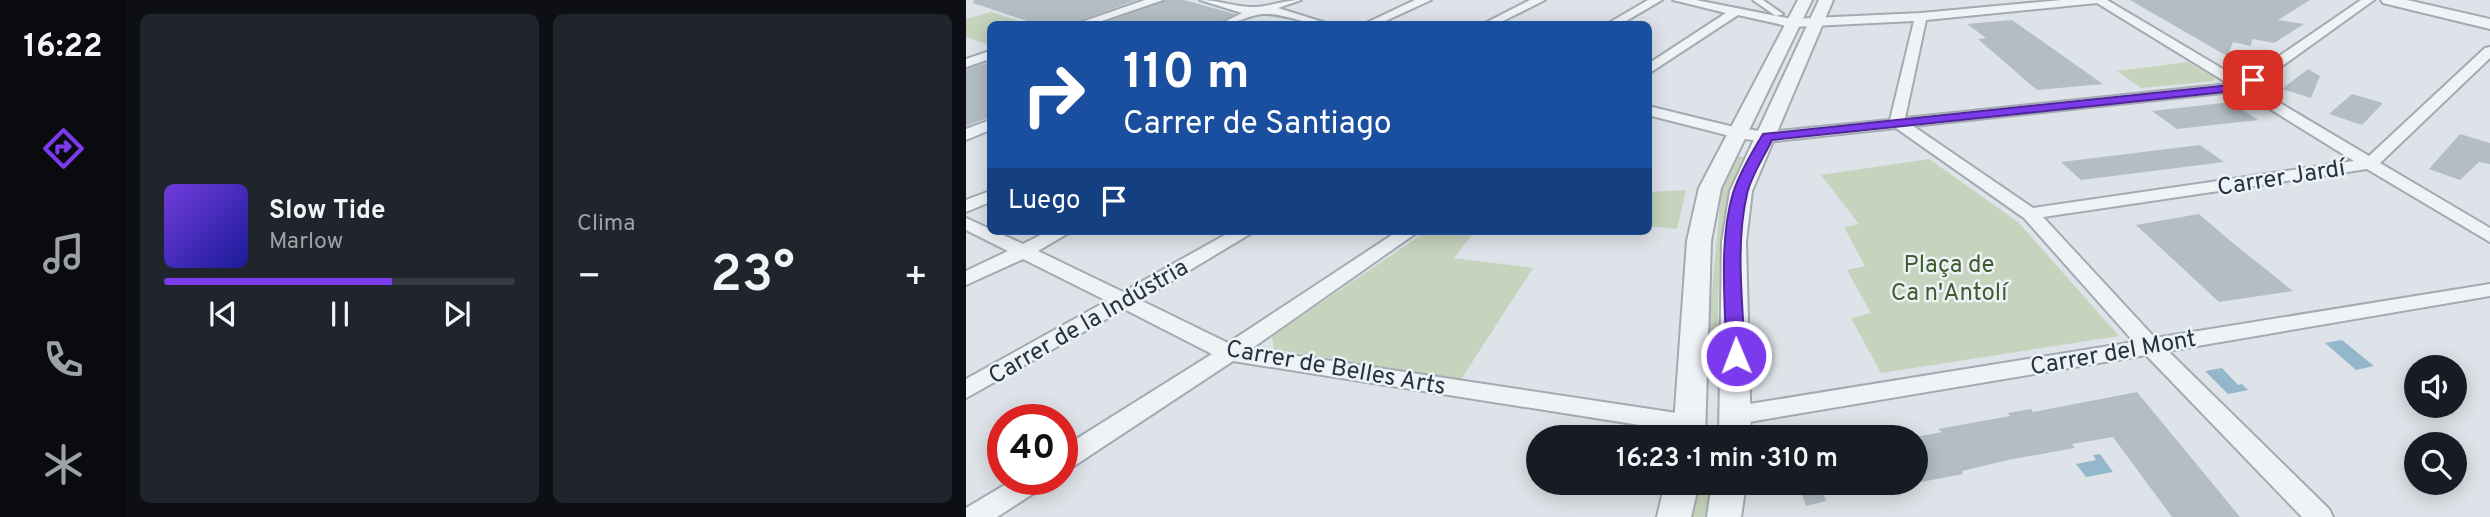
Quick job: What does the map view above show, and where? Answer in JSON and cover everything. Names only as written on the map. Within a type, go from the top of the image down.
[{"type":"street","points":[[1091,21],[1157,0]]},
{"type":"street","points":[[1206,0],[1257,11],[1275,11],[1312,21]]},
{"type":"street","points":[[1233,21],[1295,0]]},
{"type":"street","points":[[1377,21],[1425,0]]},
{"type":"street","points":[[1495,21],[1539,0]]},
{"type":"street","points":[[1618,21],[1656,0]]},
{"type":"street","points":[[1679,0],[1735,12],[1795,20],[1921,17],[2098,0],[2490,236]]},
{"type":"street","points":[[1757,0],[1795,20]]},
{"type":"street","points":[[1690,425],[1699,241],[1710,188],[1805,0]]},
{"type":"street","points":[[1736,425],[1734,242],[1741,191],[1767,137],[1795,20],[1826,0]]},
{"type":"street","points":[[1652,111],[1738,133],[1767,137],[1897,121],[2243,87],[2368,0]]},
{"type":"street","points":[[2388,0],[2490,24]]},
{"type":"street","points":[[2414,0],[2490,17]]},
{"type":"street","points":[[1652,66],[1735,12]]},
{"type":"street","points":[[1897,121],[1921,17]]},
{"type":"street","name":"Carrer Jardí","points":[[2030,214],[2371,163],[2490,51]]},
{"type":"street","points":[[966,63],[987,56]]},
{"type":"street","points":[[1897,121],[2030,214],[2150,346],[2319,517]]},
{"type":"street","points":[[966,135],[987,126]]},
{"type":"street","points":[[966,207],[987,197]]},
{"type":"street","name":"Carrer de Belles Arts","points":[[966,223],[987,234]]},
{"type":"street","name":"Carrer de Belles Arts","points":[[990,235],[1229,353],[1655,425]]},
{"type":"street","points":[[966,279],[1055,235]]},
{"type":"street","name":"Carrer de la Indústria","points":[[966,390],[1239,235]]},
{"type":"street","points":[[1078,451],[1403,235]]},
{"type":"street","name":"Carrer del Mont","points":[[1741,425],[2150,346],[2490,290]]},
{"type":"street","points":[[975,517],[1009,495]]},
{"type":"street","points":[[1674,517],[1679,495]]},
{"type":"street","points":[[1724,517],[1727,495]]},
{"type":"green space","points":[[991,12],[1020,21],[987,21],[987,44],[966,37],[966,19]]},
{"type":"green space","points":[[2188,62],[2215,78],[2214,81],[2141,88],[2117,71]]},
{"type":"green space","points":[[1734,156],[1744,157],[1734,179],[1723,233],[1717,376],[1708,375],[1710,314],[1721,190]]},
{"type":"green space","name":"Plaça de Ca n'Antolí","points":[[1929,159],[2018,222],[2119,336],[1881,373],[1851,318],[1871,313],[1847,270],[1865,266],[1844,227],[1859,224],[1821,175]]},
{"type":"green space","points":[[1686,190],[1677,229],[1652,226],[1652,192]]},
{"type":"green space","points":[[1421,235],[1472,235],[1454,258],[1533,268],[1460,381],[1274,349],[1272,336]]},
{"type":"green space","points":[[1697,495],[1710,495],[1705,517],[1692,517]]},
{"type":"water","points":[[2342,340],[2374,366],[2356,370],[2325,343]]},
{"type":"water","points":[[2222,368],[2238,385],[2242,384],[2248,390],[2228,394],[2205,371]]},
{"type":"water","points":[[2100,454],[2113,472],[2086,477],[2076,464],[2096,460],[2093,455]]},
{"type":"building","points":[[974,0],[1137,0],[1078,21],[1027,21],[973,3]]},
{"type":"building","points":[[1166,0],[1184,0],[1235,14],[1223,21],[1108,21]]},
{"type":"building","points":[[2130,0],[2310,0],[2278,20],[2304,24],[2274,43],[2252,39],[2251,46],[2233,42],[2227,56]]},
{"type":"building","points":[[2012,20],[2103,84],[2037,90],[1978,39],[1986,38],[1967,24]]},
{"type":"building","points":[[987,63],[987,118],[966,126],[966,69]]},
{"type":"building","points":[[2308,69],[2320,76],[2311,98],[2282,89]]},
{"type":"building","points":[[2352,94],[2383,103],[2362,125],[2329,114]]},
{"type":"building","points":[[2231,102],[2258,120],[2177,129],[2152,111]]},
{"type":"building","points":[[2460,134],[2490,143],[2490,164],[2479,162],[2460,180],[2429,169]]},
{"type":"building","points":[[2200,145],[2224,162],[2081,180],[2061,162]]},
{"type":"building","points":[[2199,214],[2293,291],[2219,302],[2136,225]]},
{"type":"building","points":[[2137,392],[2240,517],[2172,517],[2113,437],[2072,444],[2075,448],[2008,460],[1962,471],[1963,474],[1928,481],[1928,435],[1942,432],[1938,429],[2010,416],[2008,413],[2031,409],[2033,412]]},
{"type":"building","points":[[1802,495],[1824,495],[1826,501],[1806,506]]},
{"type":"route","points":[[1736,356],[1734,242],[1738,205],[1741,191],[1767,137],[1897,121],[2243,87],[2253,80]]}]
